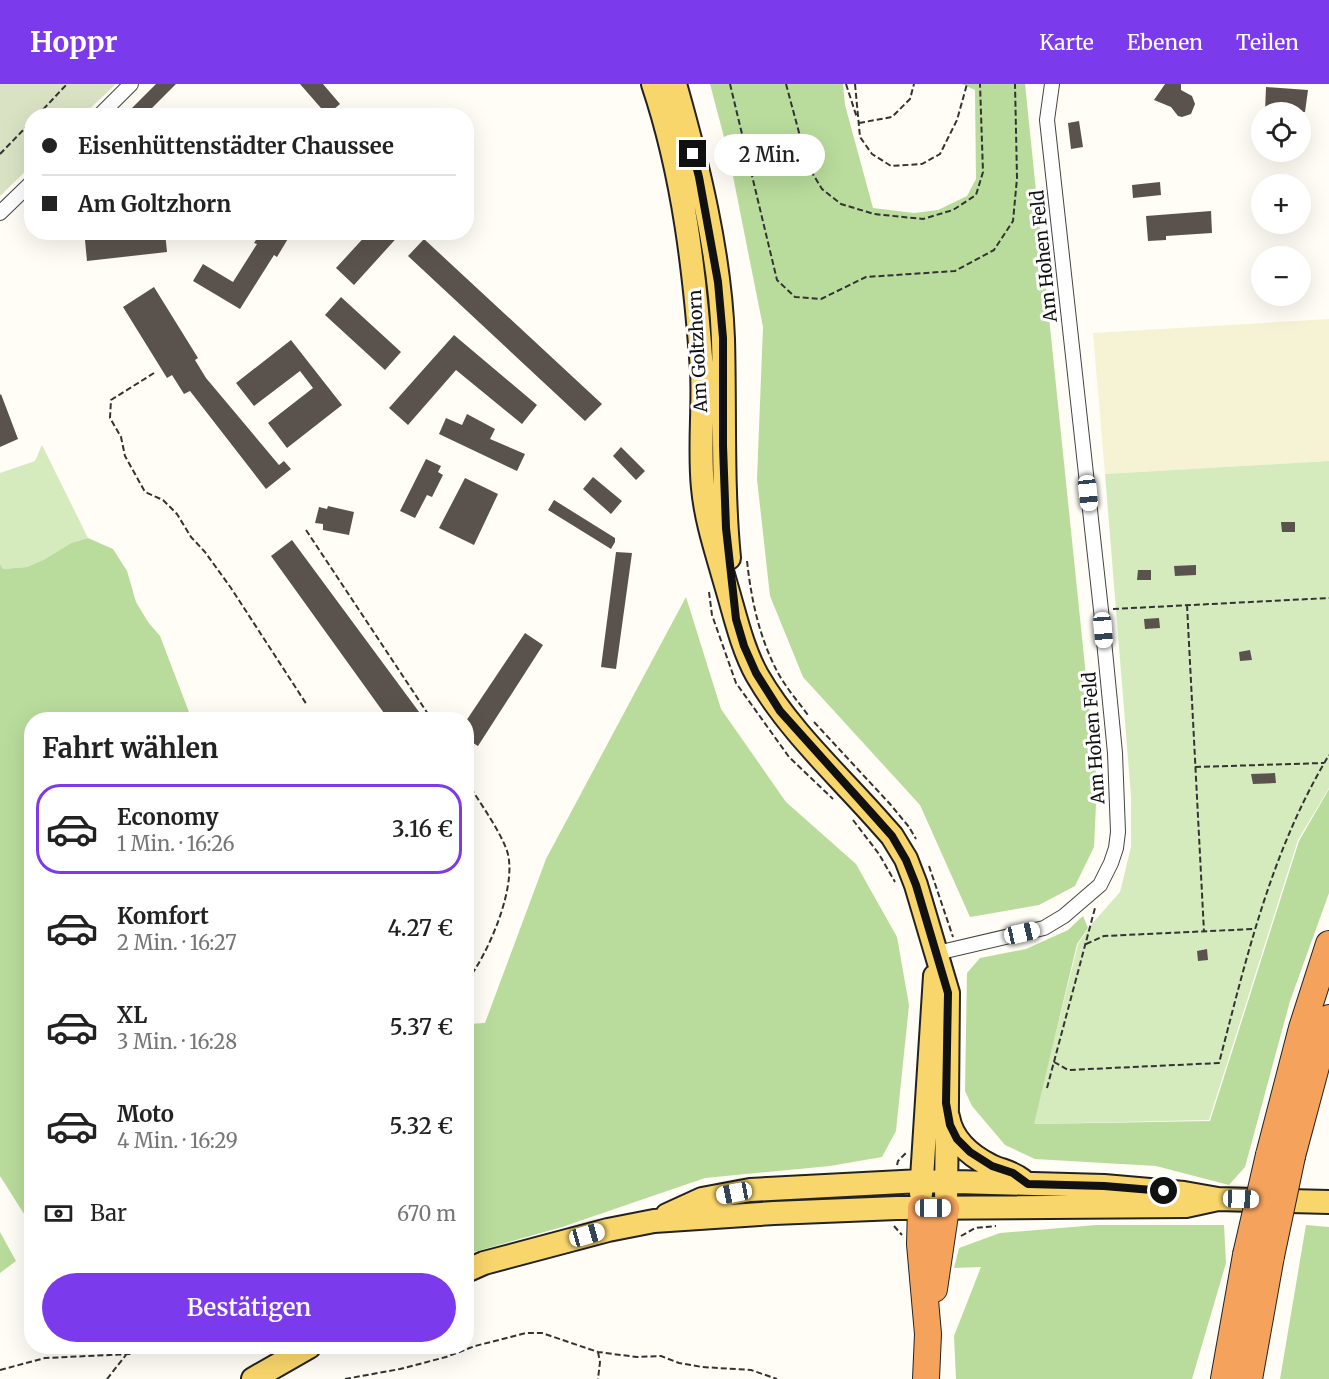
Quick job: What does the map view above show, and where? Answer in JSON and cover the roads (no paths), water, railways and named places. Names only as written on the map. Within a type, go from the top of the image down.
[{"type":"highway","points":[[1224,1379],[1259,1256],[1280,1156],[1302,1028],[1329,944]]},
{"type":"highway","points":[[1280,1156],[1329,1018]]},
{"type":"highway","points":[[909,1215],[930,1244],[926,1379]]},
{"type":"highway","points":[[1249,1379],[1259,1256]]},
{"type":"main road","name":"Am Goltzhorn","points":[[653,84],[660,103],[685,215],[697,301],[702,374],[703,488],[711,531],[744,646],[756,673],[780,711],[892,836],[906,860],[947,951],[945,1181],[909,1215]]},
{"type":"main road","name":"Am Goltzhorn","points":[[675,84],[699,177],[718,282],[723,338],[726,528],[736,619]]},
{"type":"main road","name":"Am Goltzhorn","points":[[909,1215],[921,1181],[947,951]]},
{"type":"main road","points":[[946,1103],[950,1125],[957,1139],[970,1152],[986,1163],[1013,1173],[1028,1184]]},
{"type":"main road","points":[[654,1221],[702,1199],[750,1190],[921,1181],[1104,1186],[1184,1193],[1218,1199],[1329,1202]]},
{"type":"main road","points":[[474,1267],[608,1230],[654,1221],[774,1213],[909,1215],[1186,1206],[1218,1199]]},
{"type":"main road","points":[[253,1379],[297,1354]]},
{"type":"street","points":[[107,108],[131,84]]},
{"type":"street","name":"Am Hohen Feld","points":[[947,951],[1044,928],[1064,916],[1101,885],[1116,848],[1118,832],[1115,753],[1101,610],[1047,120],[1052,84]]},
{"type":"street","points":[[0,213],[24,190]]}]
